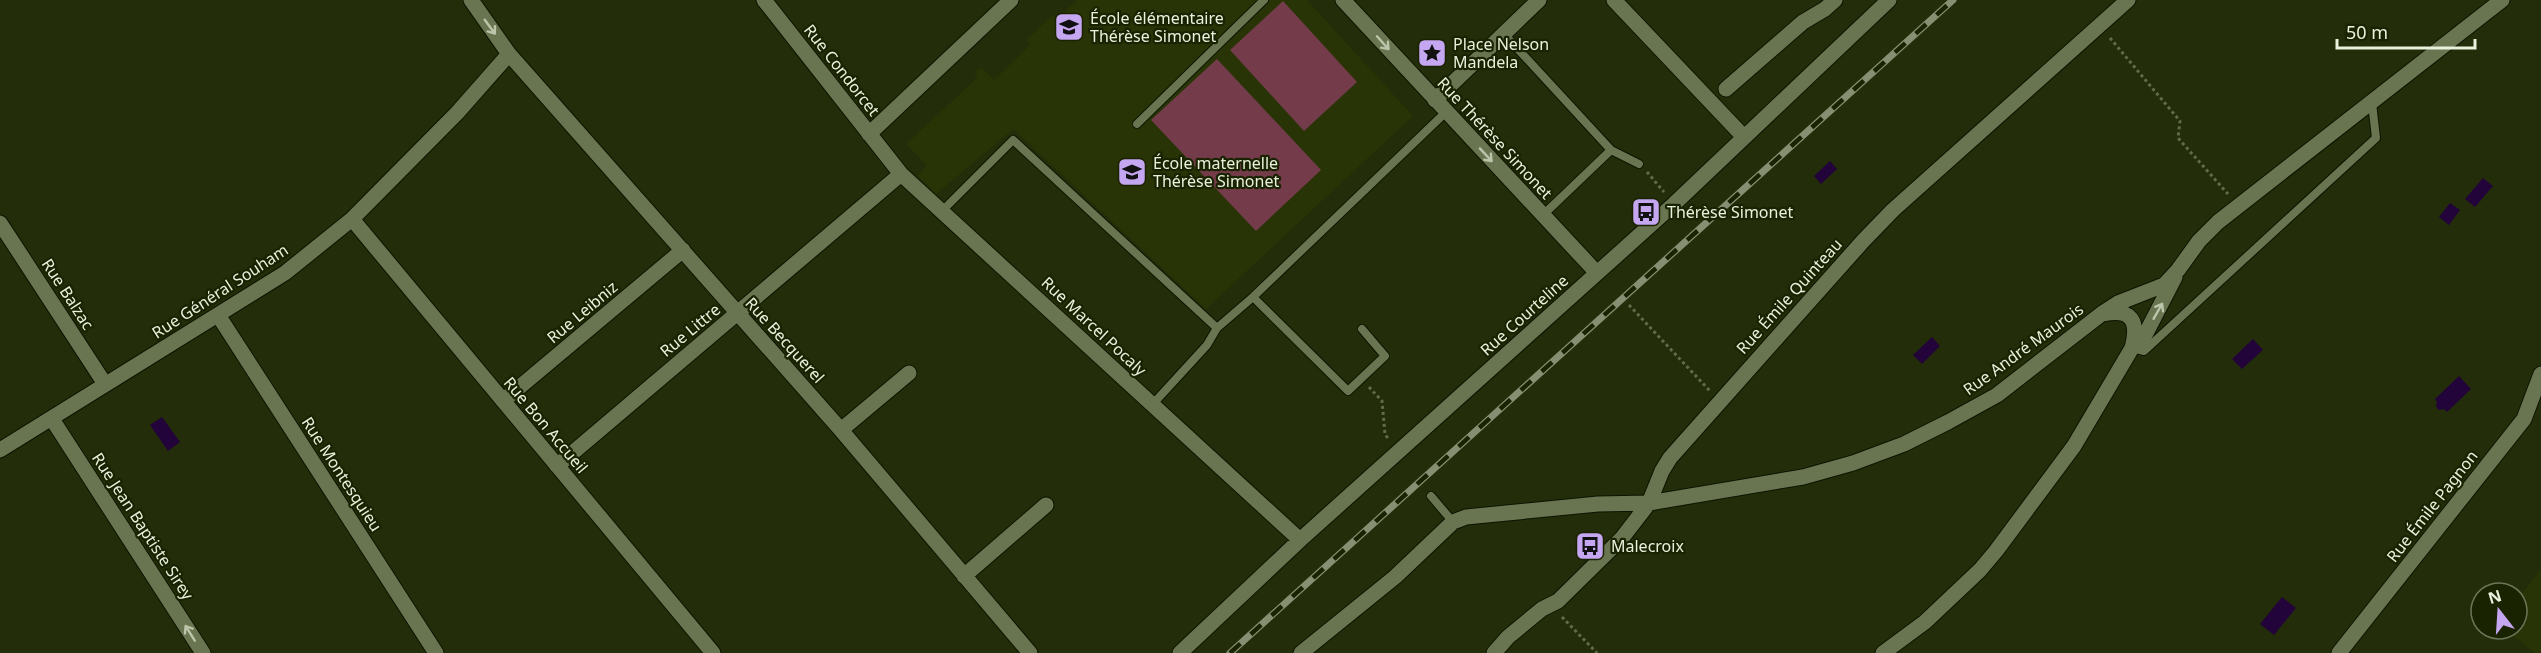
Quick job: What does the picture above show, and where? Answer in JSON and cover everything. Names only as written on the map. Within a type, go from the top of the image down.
[{"type":"street","name":"Rue Condorcet","points":[[764,0],[869,134]]},
{"type":"street","points":[[869,134],[1011,0]]},
{"type":"street","name":"Rue Thérèse Simonet","points":[[1343,0],[1597,273]]},
{"type":"street","points":[[1435,100],[1539,0]]},
{"type":"street","points":[[1614,0],[1743,136]]},
{"type":"street","points":[[1726,89],[1803,22],[1835,0]]},
{"type":"street","name":"Rue Courteline","points":[[1180,653],[1300,540],[1674,204],[1743,136],[1889,0]]},
{"type":"street","name":"Rue Émile Quinteau","points":[[1649,503],[1670,458],[1893,210],[2127,0]]},
{"type":"street","name":"Rue André Maurois","points":[[1649,503],[1803,477],[1853,464],[1904,444],[1997,394],[2118,303],[2164,285],[2199,241],[2238,207],[2502,0]]},
{"type":"street","name":"Rue Becquerel","points":[[474,1],[509,54],[841,430],[1030,653]]},
{"type":"street","name":"Rue Général Souham","points":[[0,450],[285,273],[352,219],[457,113],[509,54]]},
{"type":"street","name":"Rue Marcel Pocaly","points":[[869,134],[901,174],[1300,540]]},
{"type":"street","name":"Rue Littre","points":[[557,466],[901,174]]},
{"type":"street","name":"Rue Bon Accueil","points":[[352,219],[713,653]]},
{"type":"street","name":"Rue Balzac","points":[[0,223],[105,384]]},
{"type":"street","name":"Rue Leibniz","points":[[503,401],[683,250]]},
{"type":"street","points":[[2132,348],[2144,337],[2168,294],[2178,270]]},
{"type":"street","points":[[1883,653],[1925,622],[1980,570],[2074,446],[2132,348],[2136,334],[2132,318],[2126,313],[2102,314]]},
{"type":"street","name":"Rue Montesquieu","points":[[218,315],[436,653]]},
{"type":"street","points":[[841,430],[909,373]]},
{"type":"street","name":"Rue Émile Pagnon","points":[[2339,653],[2524,419],[2541,374]]},
{"type":"street","name":"Rue Jean Baptiste Sirey","points":[[52,419],[203,653]]},
{"type":"street","points":[[1301,653],[1395,577],[1453,522],[1483,514],[1598,504],[1649,503]]},
{"type":"street","points":[[1494,653],[1517,630],[1550,605],[1605,557],[1649,503]]},
{"type":"street","points":[[964,576],[1046,505]]},
{"type":"lane","points":[[1137,124],[1264,0]]},
{"type":"lane","points":[[1504,34],[1611,150],[1639,164]]},
{"type":"lane","points":[[2132,348],[2144,351],[2376,138],[2372,103]]},
{"type":"lane","points":[[1152,405],[1207,345],[1217,328],[1253,297],[1446,112]]},
{"type":"lane","points":[[942,211],[1013,140],[1217,328]]},
{"type":"lane","points":[[1543,214],[1611,150]]},
{"type":"lane","points":[[1253,297],[1348,391],[1385,356],[1362,329]]},
{"type":"lane","points":[[1431,496],[1453,522]]},
{"type":"path","points":[[2099,25],[2180,121],[2178,138],[2238,207]]},
{"type":"path","points":[[1639,164],[1674,204]]},
{"type":"path","points":[[1629,305],[1720,401]]},
{"type":"path","points":[[1362,379],[1382,401],[1385,434],[1398,452]]},
{"type":"path","points":[[1550,605],[1598,653]]},
{"type":"shaded area","points":[[1077,0],[1307,0],[1413,116],[1206,309],[1013,129],[936,194],[918,176],[927,165],[906,144],[978,77],[974,73],[981,67],[994,80],[1030,45],[1026,40],[1053,15],[1057,19]]},
{"type":"shaded area","points":[[1283,1],[1357,82],[1304,131],[1230,50]]},
{"type":"shaded area","points":[[1217,59],[1321,170],[1256,231],[1151,120]]},
{"type":"shaded area","points":[[1830,161],[1837,169],[1821,184],[1814,176]]},
{"type":"shaded area","points":[[2483,178],[2493,186],[2475,207],[2465,199]]},
{"type":"shaded area","points":[[2450,203],[2460,210],[2449,225],[2439,217]]},
{"type":"shaded area","points":[[1932,337],[1940,346],[1922,364],[1913,355]]},
{"type":"shaded area","points":[[2253,339],[2263,350],[2242,369],[2232,359]]},
{"type":"shaded area","points":[[2459,376],[2471,389],[2447,412],[2444,409],[2439,410],[2435,399]]},
{"type":"shaded area","points":[[162,417],[180,442],[168,451],[150,425]]},
{"type":"shaded area","points":[[2541,569],[2541,653],[2535,653],[2520,641],[2529,641],[2529,584]]},
{"type":"shaded area","points":[[2282,597],[2296,608],[2274,635],[2260,624]]},
{"type":"railway","points":[[1230,653],[1953,0]]},
{"type":"place","name":"École élémentaire Thérèse Simonet","points":[[1069,27]]},
{"type":"place","name":"Place Nelson Mandela","points":[[1432,53]]},
{"type":"place","name":"École maternelle Thérèse Simonet","points":[[1132,172]]},
{"type":"place","name":"Thérèse Simonet","points":[[1646,212]]},
{"type":"place","name":"Malecroix","points":[[1590,546]]}]
